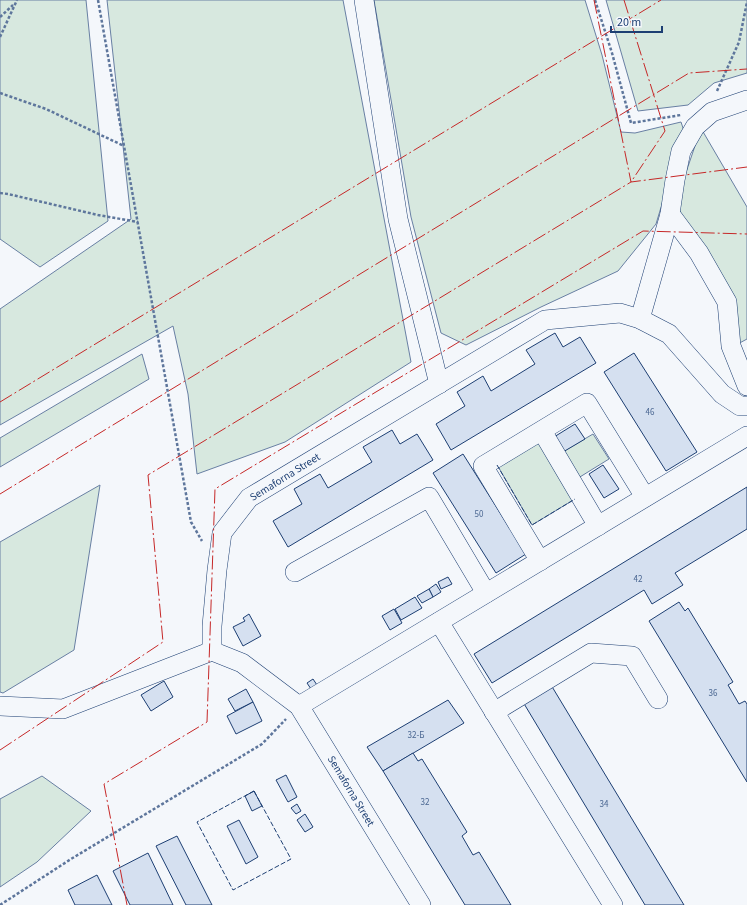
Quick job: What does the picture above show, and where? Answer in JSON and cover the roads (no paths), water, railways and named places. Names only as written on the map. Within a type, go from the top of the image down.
[{"type":"street","points":[[364,0],[398,219],[439,384]]},
{"type":"street","points":[[640,319],[670,214],[675,180],[682,151],[695,127],[712,112],[747,100]]},
{"type":"street","points":[[670,214],[699,253],[727,302],[731,346],[747,386]]},
{"type":"street","name":"Semaforna Street","points":[[421,905],[299,706],[242,663],[212,651],[212,626],[222,533],[249,498],[545,320],[620,313],[640,319],[669,334],[722,394],[740,406],[747,406]]},
{"type":"street","points":[[540,561],[483,466],[542,430],[588,403],[645,497]]},
{"type":"street","points":[[542,430],[598,526]]},
{"type":"street","points":[[299,706],[747,436]]},
{"type":"street","points":[[295,572],[429,497],[486,593]]},
{"type":"street","points":[[439,622],[613,905]]},
{"type":"street","points":[[0,706],[63,709],[212,651]]},
{"type":"street","points":[[494,712],[591,653],[632,656],[658,699]]}]
